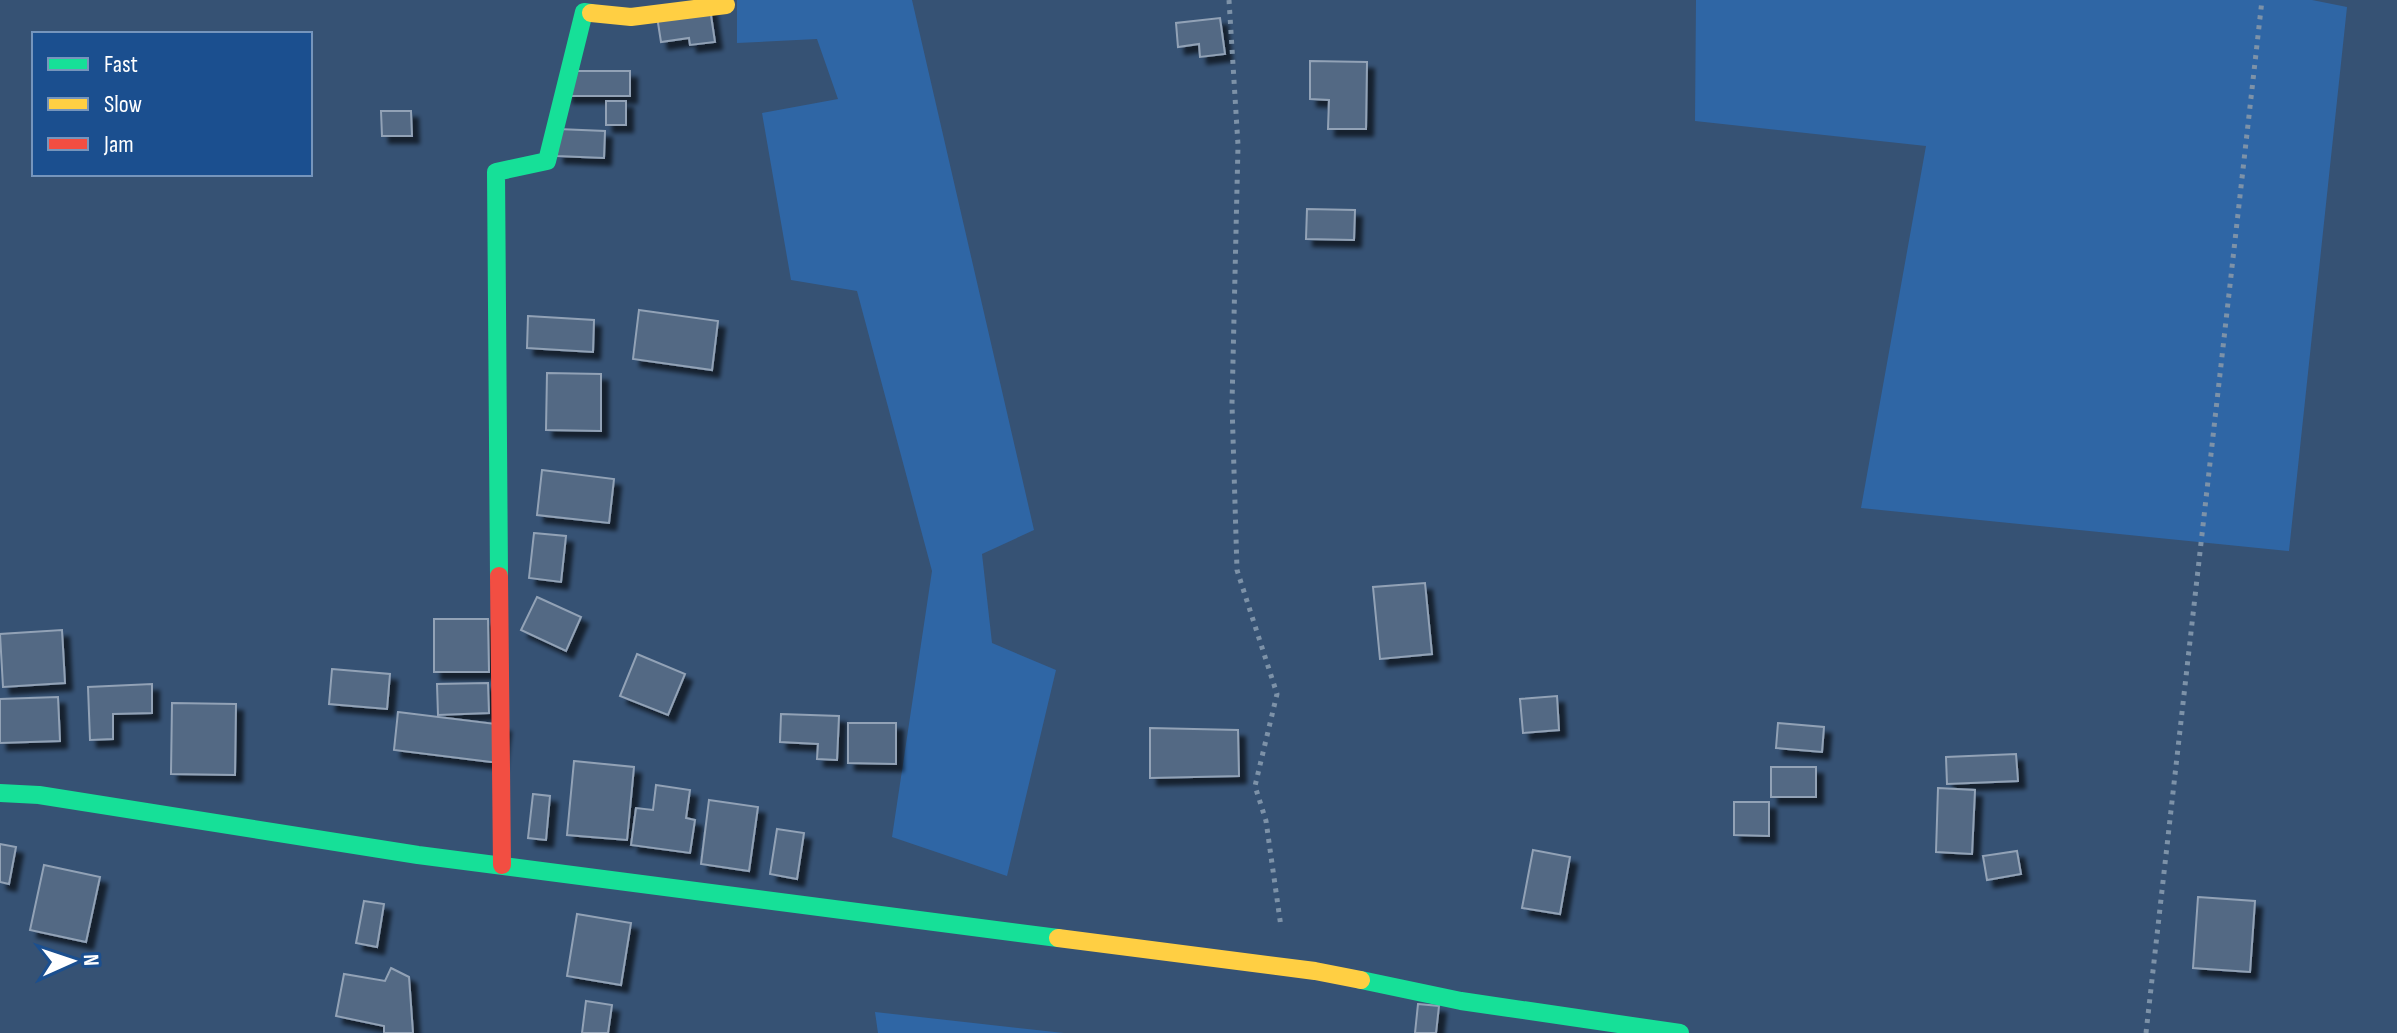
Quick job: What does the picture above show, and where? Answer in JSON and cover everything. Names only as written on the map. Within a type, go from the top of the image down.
[{"type":"street","points":[[502,865],[496,172],[547,161],[584,12],[631,17],[726,5]]},
{"type":"street","points":[[0,793],[39,795],[502,865],[1315,971],[1461,1001],[1680,1033]]},
{"type":"path","points":[[1229,0],[1238,145],[1232,404],[1237,570],[1277,694],[1255,786],[1266,821],[1284,943],[1315,971]]},
{"type":"path","points":[[2146,1033],[2262,0]]},
{"type":"shaded area","points":[[737,0],[912,0],[1034,530],[982,554],[992,643],[1056,670],[1007,876],[892,837],[932,571],[857,291],[791,280],[762,113],[838,99],[817,39],[737,43]]},
{"type":"shaded area","points":[[1696,0],[2312,0],[2347,7],[2289,551],[1861,508],[1926,146],[1695,121]]},
{"type":"shaded area","points":[[875,1012],[1064,1033],[878,1033]]},
{"type":"building","points":[[709,2],[715,42],[690,45],[689,38],[661,42],[656,10]]},
{"type":"building","points":[[1220,18],[1225,54],[1200,57],[1199,44],[1178,47],[1176,23]]},
{"type":"building","points":[[1310,61],[1367,62],[1366,129],[1328,129],[1329,100],[1310,99]]},
{"type":"building","points":[[566,71],[630,71],[630,96],[566,96]]},
{"type":"building","points":[[606,101],[626,101],[626,125],[606,125]]},
{"type":"building","points":[[381,111],[411,111],[412,136],[382,136]]},
{"type":"building","points":[[558,129],[605,131],[604,158],[557,156]]},
{"type":"building","points":[[1307,209],[1355,210],[1354,240],[1306,239]]},
{"type":"building","points":[[639,310],[718,321],[712,370],[633,359]]},
{"type":"building","points":[[528,316],[594,320],[593,352],[527,348]]},
{"type":"building","points":[[547,373],[601,374],[601,431],[546,430]]},
{"type":"building","points":[[542,470],[614,479],[609,523],[537,515]]},
{"type":"building","points":[[534,533],[566,536],[561,582],[529,578]]},
{"type":"building","points":[[1425,583],[1432,654],[1380,659],[1373,587]]},
{"type":"building","points":[[537,597],[581,617],[566,651],[521,630]]},
{"type":"building","points":[[434,619],[488,619],[489,672],[434,672]]},
{"type":"building","points":[[62,630],[65,683],[3,687],[0,634]]},
{"type":"building","points":[[637,654],[685,674],[668,715],[620,696]]},
{"type":"building","points":[[332,669],[390,674],[387,709],[329,704]]},
{"type":"building","points":[[488,683],[489,713],[438,715],[437,684]]},
{"type":"building","points":[[152,684],[152,713],[113,714],[113,739],[90,740],[88,687]]},
{"type":"building","points":[[1557,696],[1559,730],[1523,733],[1520,699]]},
{"type":"building","points":[[58,697],[60,741],[0,743],[0,699]]},
{"type":"building","points":[[172,703],[236,704],[235,775],[171,774]]},
{"type":"building","points":[[398,712],[504,725],[499,763],[394,750]]},
{"type":"building","points":[[781,714],[839,716],[837,760],[817,759],[818,744],[780,742]]},
{"type":"building","points":[[848,723],[896,723],[896,764],[848,763]]},
{"type":"building","points":[[1778,723],[1824,727],[1822,752],[1776,748]]},
{"type":"building","points":[[1150,728],[1238,730],[1239,776],[1150,778]]},
{"type":"building","points":[[2016,754],[2018,781],[1947,784],[1946,757]]},
{"type":"building","points":[[574,761],[634,767],[627,840],[567,835]]},
{"type":"building","points":[[1771,767],[1816,767],[1816,797],[1771,797]]},
{"type":"building","points":[[656,785],[690,790],[686,818],[695,820],[690,853],[631,845],[636,808],[653,810]]},
{"type":"building","points":[[1938,788],[1975,790],[1972,854],[1936,852]]},
{"type":"building","points":[[533,794],[550,796],[546,840],[528,838]]},
{"type":"building","points":[[709,800],[758,807],[749,871],[701,864]]},
{"type":"building","points":[[1734,802],[1769,802],[1769,836],[1734,835]]},
{"type":"building","points":[[777,829],[804,833],[797,879],[770,874]]},
{"type":"building","points":[[0,844],[16,847],[9,884],[0,882]]},
{"type":"building","points":[[1533,850],[1570,857],[1560,914],[1522,908]]},
{"type":"building","points":[[2017,851],[2021,874],[1987,880],[1983,856]]},
{"type":"building","points":[[44,865],[100,877],[86,942],[30,930]]},
{"type":"building","points":[[2198,897],[2255,901],[2250,972],[2193,968]]},
{"type":"building","points":[[364,901],[384,904],[377,947],[356,943]]},
{"type":"building","points":[[577,914],[631,923],[621,985],[567,976]]},
{"type":"building","points":[[391,968],[409,977],[413,1033],[384,1033],[384,1026],[336,1016],[344,974],[385,981]]},
{"type":"building","points":[[586,1001],[612,1005],[608,1033],[582,1033]]},
{"type":"building","points":[[1418,1004],[1439,1006],[1436,1033],[1415,1033]]},
{"type":"traffic: fast","points":[[499,576],[496,172],[547,161],[584,12],[591,13]]},
{"type":"traffic: fast","points":[[0,793],[39,795],[418,855],[1058,938]]},
{"type":"traffic: fast","points":[[1361,980],[1461,1001],[1680,1033]]},
{"type":"traffic: slow","points":[[591,13],[631,17],[726,5]]},
{"type":"traffic: slow","points":[[1058,938],[1315,971],[1361,980]]},
{"type":"traffic: jam","points":[[499,576],[502,865]]}]
